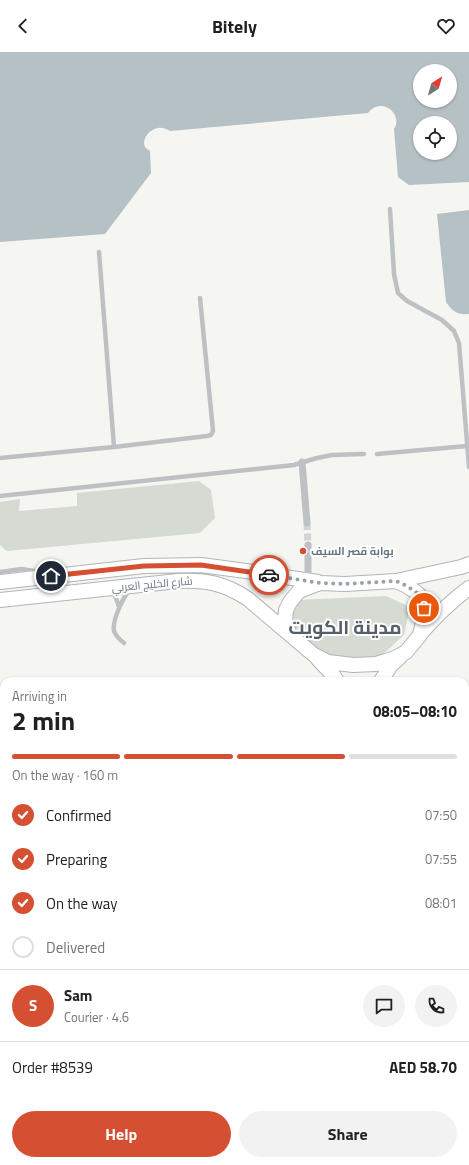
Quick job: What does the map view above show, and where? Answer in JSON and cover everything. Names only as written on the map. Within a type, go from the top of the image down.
[{"type":"main road","points":[[334,677],[314,655],[289,633],[285,615],[290,602],[299,591],[314,582],[345,584],[396,581],[454,569],[469,564]]},
{"type":"main road","name":"شارع الخليج العربي","points":[[0,582],[144,566],[201,565],[314,582]]},
{"type":"main road","name":"شارع الخليج العربي","points":[[0,600],[198,580],[223,586],[238,592],[289,633]]},
{"type":"main road","points":[[396,581],[405,585],[420,596],[424,608],[424,617],[420,635]]},
{"type":"main road","points":[[384,677],[391,665],[406,652],[433,620],[454,599],[469,588]]},
{"type":"main road","points":[[314,655],[328,662],[364,665],[386,661],[406,652]]},
{"type":"street","points":[[302,462],[307,523]]},
{"type":"street","points":[[308,545],[314,582]]},
{"type":"lane","points":[[390,209],[394,274],[398,293],[407,301],[442,320],[454,331],[459,343],[469,467]]},
{"type":"lane","points":[[99,252],[114,447]]},
{"type":"lane","points":[[0,458],[114,447],[211,435],[213,431],[200,298]]},
{"type":"lane","points":[[377,454],[467,446]]},
{"type":"lane","points":[[0,496],[294,465],[332,455],[364,454]]},
{"type":"lane","points":[[0,572],[22,569],[64,575]]},
{"type":"lane","points":[[124,643],[118,638],[114,631],[114,623],[120,606],[127,592],[132,586]]},
{"type":"lane","points":[[107,588],[115,595],[120,606]]},
{"type":"shaded area","points":[[0,52],[469,52],[469,182],[409,185],[398,177],[394,129],[396,117],[393,112],[384,106],[373,108],[368,113],[170,131],[160,128],[149,132],[144,141],[145,147],[150,151],[151,173],[105,234],[0,242]]},
{"type":"shaded area","points":[[469,210],[469,314],[461,314],[450,308],[446,302],[437,214]]},
{"type":"shaded area","points":[[199,481],[211,490],[215,518],[200,533],[7,551],[0,545],[0,502],[20,499],[19,511],[77,506],[77,493]]},
{"type":"shaded area","points":[[386,596],[410,607],[404,635],[381,656],[349,658],[315,655],[290,633],[289,614],[295,600]]},
{"type":"tunnel","points":[[307,523],[308,545]]},
{"type":"way so far","points":[[269,575],[320,583],[345,584],[396,581],[416,592],[420,596],[424,608]]},
{"type":"place","name":"بوابة قصر السيف","points":[[303,551]]},
{"type":"district","name":"مدينة الكويت","points":[[345,626]]},
{"type":"route","points":[[51,576],[144,566],[201,565],[269,575]]}]
